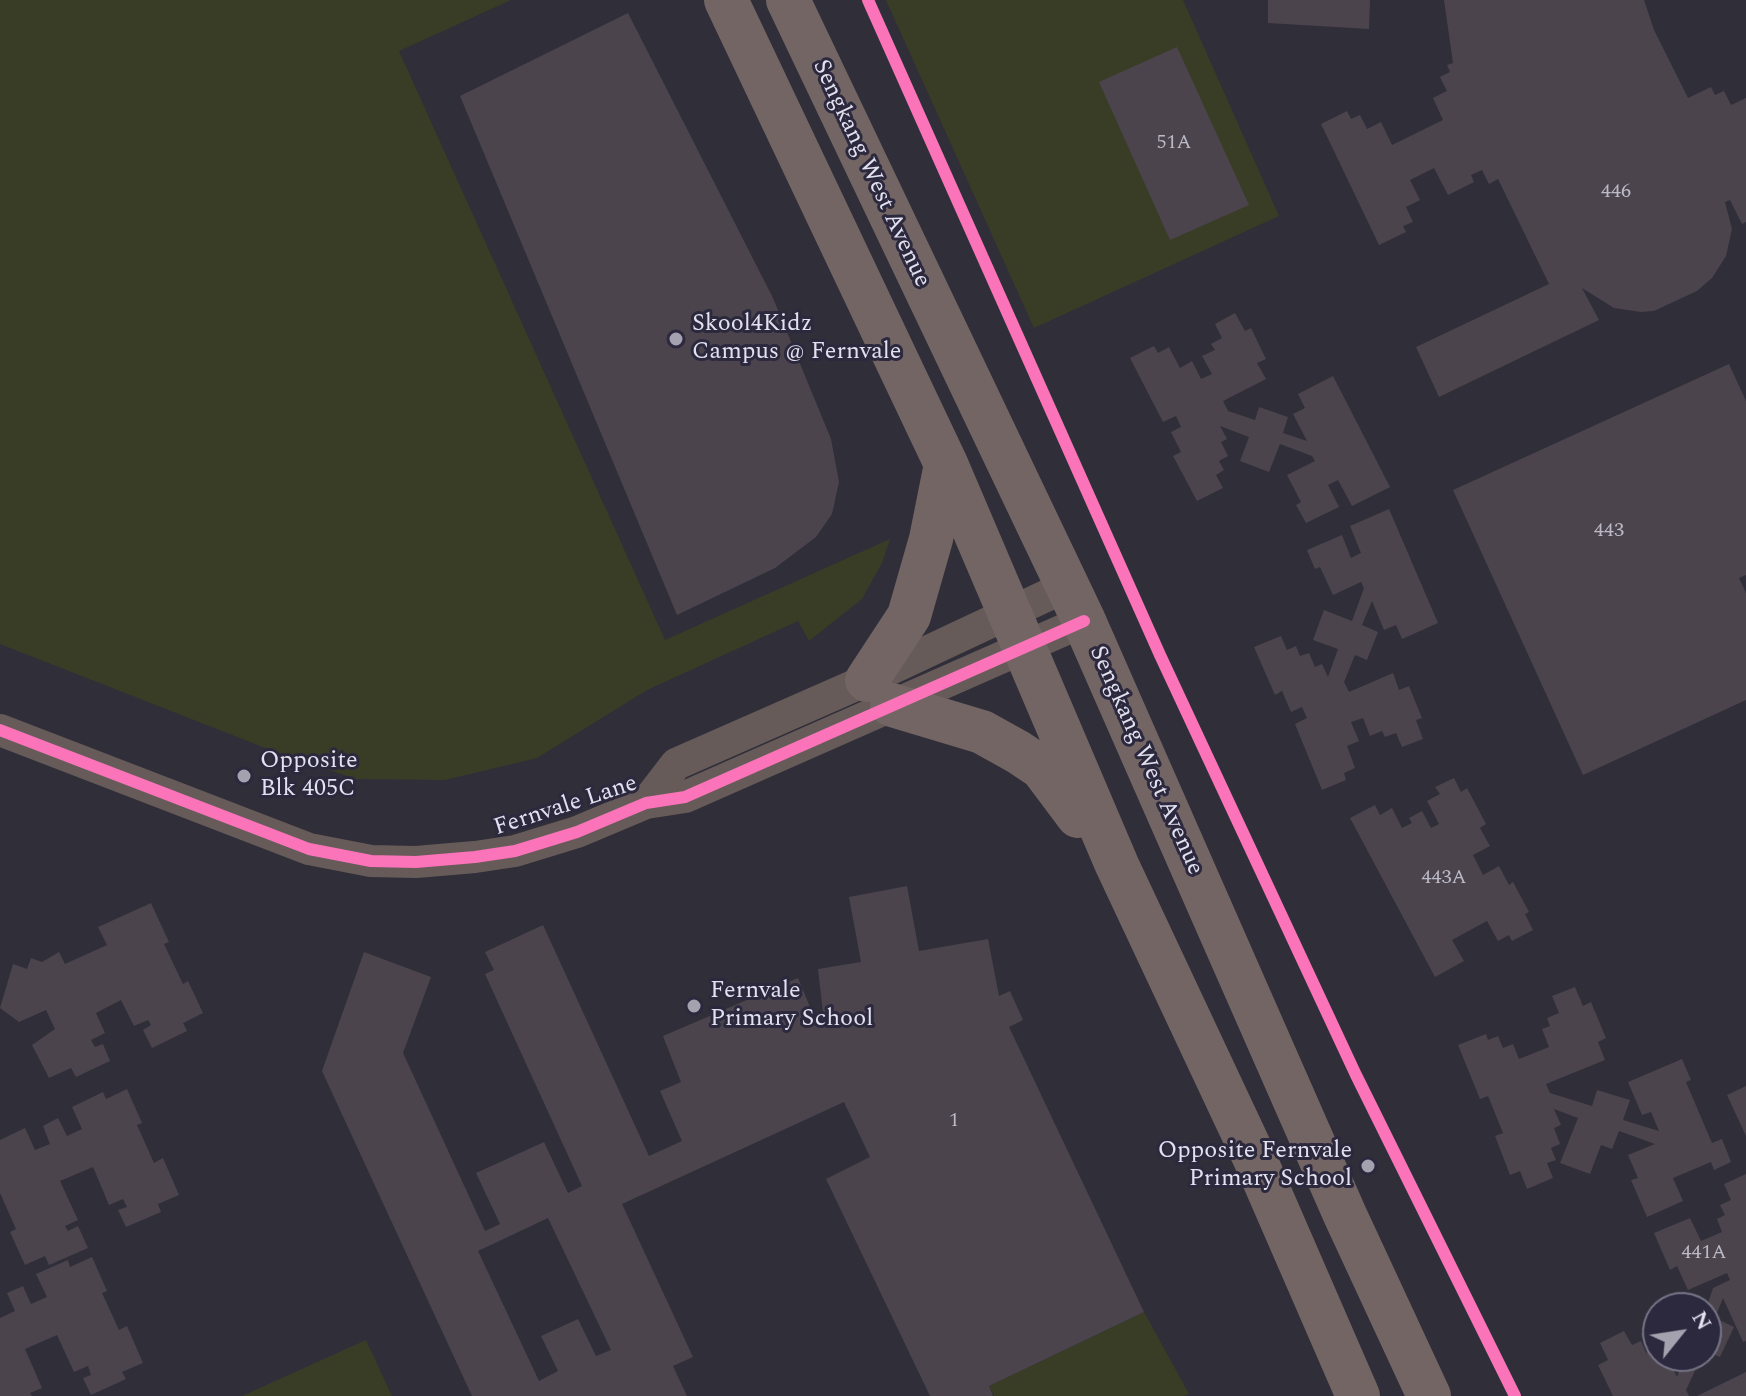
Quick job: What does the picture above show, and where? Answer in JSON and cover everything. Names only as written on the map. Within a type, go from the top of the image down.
[{"type":"main road","points":[[726,0],[946,464],[1117,865],[1255,1159],[1358,1396]]},
{"type":"main road","name":"Sengkang West Avenue","points":[[788,0],[1076,603],[1345,1215],[1429,1396]]},
{"type":"main road","points":[[946,464],[931,539],[909,616],[879,693],[982,732],[1042,768],[1117,865]]},
{"type":"street","name":"Fernvale Lane","points":[[0,730],[309,849],[371,861],[416,862],[515,851],[577,832],[646,803],[685,797],[879,693],[1076,603]]},
{"type":"green space","points":[[0,0],[511,0],[399,51],[665,640],[890,539],[882,563],[862,599],[809,641],[798,621],[647,690],[537,758],[445,780],[356,779],[268,749],[0,644]]},
{"type":"green space","points":[[886,0],[1183,0],[1279,216],[1034,328]]},
{"type":"green space","points":[[1144,1312],[1189,1394],[994,1396],[989,1386]]},
{"type":"green space","points":[[366,1340],[392,1396],[242,1396]]},
{"type":"building","points":[[1268,0],[1370,0],[1369,29],[1268,23]]},
{"type":"building","points":[[1444,0],[1644,0],[1654,30],[1688,98],[1711,87],[1715,95],[1724,91],[1731,105],[1746,98],[1746,222],[1742,224],[1730,200],[1725,202],[1732,229],[1726,256],[1712,278],[1697,291],[1654,311],[1641,312],[1614,308],[1582,288],[1599,320],[1439,397],[1416,347],[1549,284],[1498,179],[1489,184],[1482,170],[1471,175],[1474,182],[1448,195],[1434,168],[1410,180],[1420,200],[1406,207],[1413,222],[1403,226],[1406,232],[1379,245],[1321,124],[1347,111],[1351,119],[1360,115],[1367,129],[1381,122],[1392,145],[1443,120],[1433,98],[1447,91],[1440,77],[1450,72],[1447,65],[1453,63]]},
{"type":"building","name":"Skool4Kidz Campus @ Fernvale","points":[[628,13],[773,298],[831,439],[839,482],[832,514],[816,537],[775,568],[677,615],[460,96]]},
{"type":"building","points":[[1177,47],[1249,205],[1170,240],[1099,82]]},
{"type":"building","points":[[1235,313],[1245,331],[1251,328],[1266,359],[1257,363],[1266,379],[1223,401],[1228,411],[1255,420],[1259,407],[1288,417],[1283,433],[1307,441],[1293,414],[1305,408],[1298,394],[1333,376],[1390,487],[1352,506],[1338,480],[1328,485],[1339,507],[1306,523],[1296,505],[1301,502],[1287,475],[1315,461],[1312,456],[1280,444],[1269,472],[1240,461],[1249,437],[1220,426],[1227,439],[1221,442],[1228,456],[1219,461],[1224,470],[1216,475],[1223,488],[1197,501],[1173,456],[1181,452],[1171,432],[1181,427],[1176,416],[1163,422],[1130,358],[1154,346],[1158,353],[1169,347],[1180,368],[1192,361],[1201,379],[1212,374],[1202,356],[1215,350],[1211,344],[1222,338],[1215,324]]},
{"type":"building","points":[[1729,364],[1746,401],[1746,575],[1739,578],[1746,593],[1746,700],[1583,775],[1453,490]]},
{"type":"building","points":[[1389,509],[1438,623],[1402,639],[1396,625],[1384,630],[1372,601],[1362,625],[1378,632],[1367,660],[1355,655],[1344,682],[1349,692],[1393,673],[1399,690],[1409,686],[1422,718],[1416,720],[1423,739],[1402,747],[1396,733],[1385,737],[1382,731],[1370,736],[1363,718],[1351,722],[1359,741],[1347,746],[1355,768],[1344,773],[1346,780],[1322,790],[1295,724],[1307,718],[1302,707],[1291,712],[1282,691],[1275,695],[1254,647],[1281,636],[1287,650],[1296,646],[1300,656],[1309,653],[1315,667],[1322,664],[1328,677],[1338,649],[1313,640],[1324,610],[1352,621],[1364,588],[1361,582],[1333,595],[1320,567],[1315,569],[1307,550],[1342,535],[1351,558],[1361,553],[1350,526]]},
{"type":"building","points":[[1454,778],[1461,792],[1467,788],[1486,824],[1480,828],[1490,846],[1473,855],[1483,875],[1499,866],[1509,885],[1513,882],[1529,912],[1525,914],[1533,930],[1512,941],[1509,935],[1498,941],[1487,921],[1452,940],[1464,961],[1435,977],[1350,818],[1375,805],[1380,815],[1392,808],[1402,828],[1412,823],[1409,818],[1422,811],[1431,828],[1439,824],[1427,801],[1440,794],[1435,787]]},
{"type":"building","name":"Fernvale Primary School","points":[[907,886],[919,951],[988,939],[999,996],[1010,991],[1023,1020],[1009,1027],[1144,1312],[989,1386],[993,1396],[930,1396],[826,1179],[870,1157],[844,1102],[622,1204],[693,1357],[673,1366],[687,1396],[472,1396],[322,1071],[364,952],[431,977],[403,1053],[485,1231],[500,1224],[476,1173],[544,1142],[568,1193],[582,1186],[485,974],[494,970],[485,952],[543,925],[649,1156],[682,1141],[660,1091],[681,1082],[663,1036],[798,978],[817,1024],[824,1021],[818,969],[861,962],[849,897]],"holes":[[[548,1218],[611,1350],[596,1356],[578,1319],[541,1336],[558,1371],[539,1381],[478,1251]]]},
{"type":"building","points":[[151,903],[169,942],[164,944],[183,984],[188,981],[203,1013],[183,1023],[187,1031],[152,1048],[143,1030],[151,1025],[148,1020],[134,1026],[121,1000],[96,1013],[105,1033],[91,1040],[95,1047],[103,1044],[110,1061],[76,1077],[71,1068],[49,1078],[32,1045],[55,1029],[46,1010],[19,1022],[0,1008],[13,964],[27,969],[31,958],[42,962],[59,952],[65,964],[107,945],[98,927]]},
{"type":"building","points":[[1575,987],[1583,1006],[1591,1002],[1606,1038],[1598,1042],[1605,1060],[1546,1084],[1550,1093],[1592,1106],[1597,1090],[1630,1100],[1623,1120],[1659,1131],[1651,1112],[1642,1115],[1628,1082],[1682,1059],[1691,1080],[1686,1082],[1712,1143],[1722,1139],[1731,1162],[1714,1170],[1711,1162],[1673,1178],[1683,1201],[1647,1217],[1631,1180],[1638,1178],[1628,1155],[1655,1144],[1619,1131],[1612,1149],[1601,1145],[1590,1174],[1560,1163],[1578,1118],[1554,1109],[1561,1125],[1554,1128],[1560,1144],[1551,1148],[1556,1160],[1547,1163],[1553,1178],[1527,1189],[1520,1171],[1510,1175],[1495,1136],[1503,1133],[1488,1096],[1480,1099],[1458,1045],[1486,1034],[1488,1040],[1498,1036],[1503,1048],[1513,1044],[1519,1059],[1549,1047],[1542,1029],[1550,1026],[1547,1018],[1559,1013],[1552,996]]},
{"type":"building","points":[[1746,1086],[1746,1136],[1727,1095]]},
{"type":"building","points":[[127,1089],[142,1123],[137,1125],[154,1163],[163,1158],[179,1195],[158,1204],[161,1212],[126,1227],[118,1210],[127,1207],[123,1199],[109,1205],[93,1167],[60,1181],[78,1220],[65,1226],[68,1231],[78,1226],[88,1248],[49,1265],[45,1256],[25,1265],[10,1232],[16,1229],[0,1193],[0,1140],[25,1128],[35,1150],[50,1144],[43,1126],[58,1118],[67,1136],[82,1129],[72,1107],[103,1092],[106,1099]]},
{"type":"building","points":[[1746,1174],[1746,1341],[1743,1342],[1723,1298],[1722,1300],[1722,1292],[1712,1292],[1713,1288],[1730,1280],[1727,1273],[1688,1290],[1677,1266],[1670,1270],[1654,1233],[1690,1218],[1701,1241],[1722,1232],[1717,1219],[1725,1215],[1720,1205],[1731,1200],[1724,1184]]},
{"type":"building","points":[[92,1257],[107,1291],[102,1293],[119,1330],[127,1326],[143,1363],[122,1372],[126,1379],[91,1395],[83,1378],[91,1375],[88,1366],[74,1372],[57,1335],[25,1349],[42,1388],[30,1393],[32,1396],[0,1396],[0,1318],[15,1311],[7,1293],[23,1286],[31,1304],[47,1297],[36,1274],[68,1260],[70,1267]]},
{"type":"building","points":[[1722,1321],[1734,1327],[1722,1353]]},
{"type":"building","points":[[1624,1331],[1632,1345],[1641,1341],[1642,1372],[1674,1372],[1677,1377],[1679,1372],[1694,1372],[1686,1390],[1689,1396],[1613,1396],[1598,1365],[1608,1360],[1600,1343]]},
{"type":"building","points":[[1746,1372],[1746,1396],[1697,1396]]},
{"type":"cycle path","points":[[868,0],[1160,655],[1356,1075],[1515,1396]]},
{"type":"cycle path","points":[[0,730],[309,849],[371,861],[416,862],[475,857],[515,851],[577,832],[646,803],[685,797],[1084,621]]},
{"type":"place","name":"Skool4Kidz Campus @ Fernvale","points":[[676,339]]},
{"type":"place","name":"Opposite Blk 405C","points":[[244,776]]},
{"type":"place","name":"Fernvale Primary School","points":[[694,1006]]},
{"type":"place","name":"Opposite Fernvale Primary School","points":[[1368,1166]]}]
